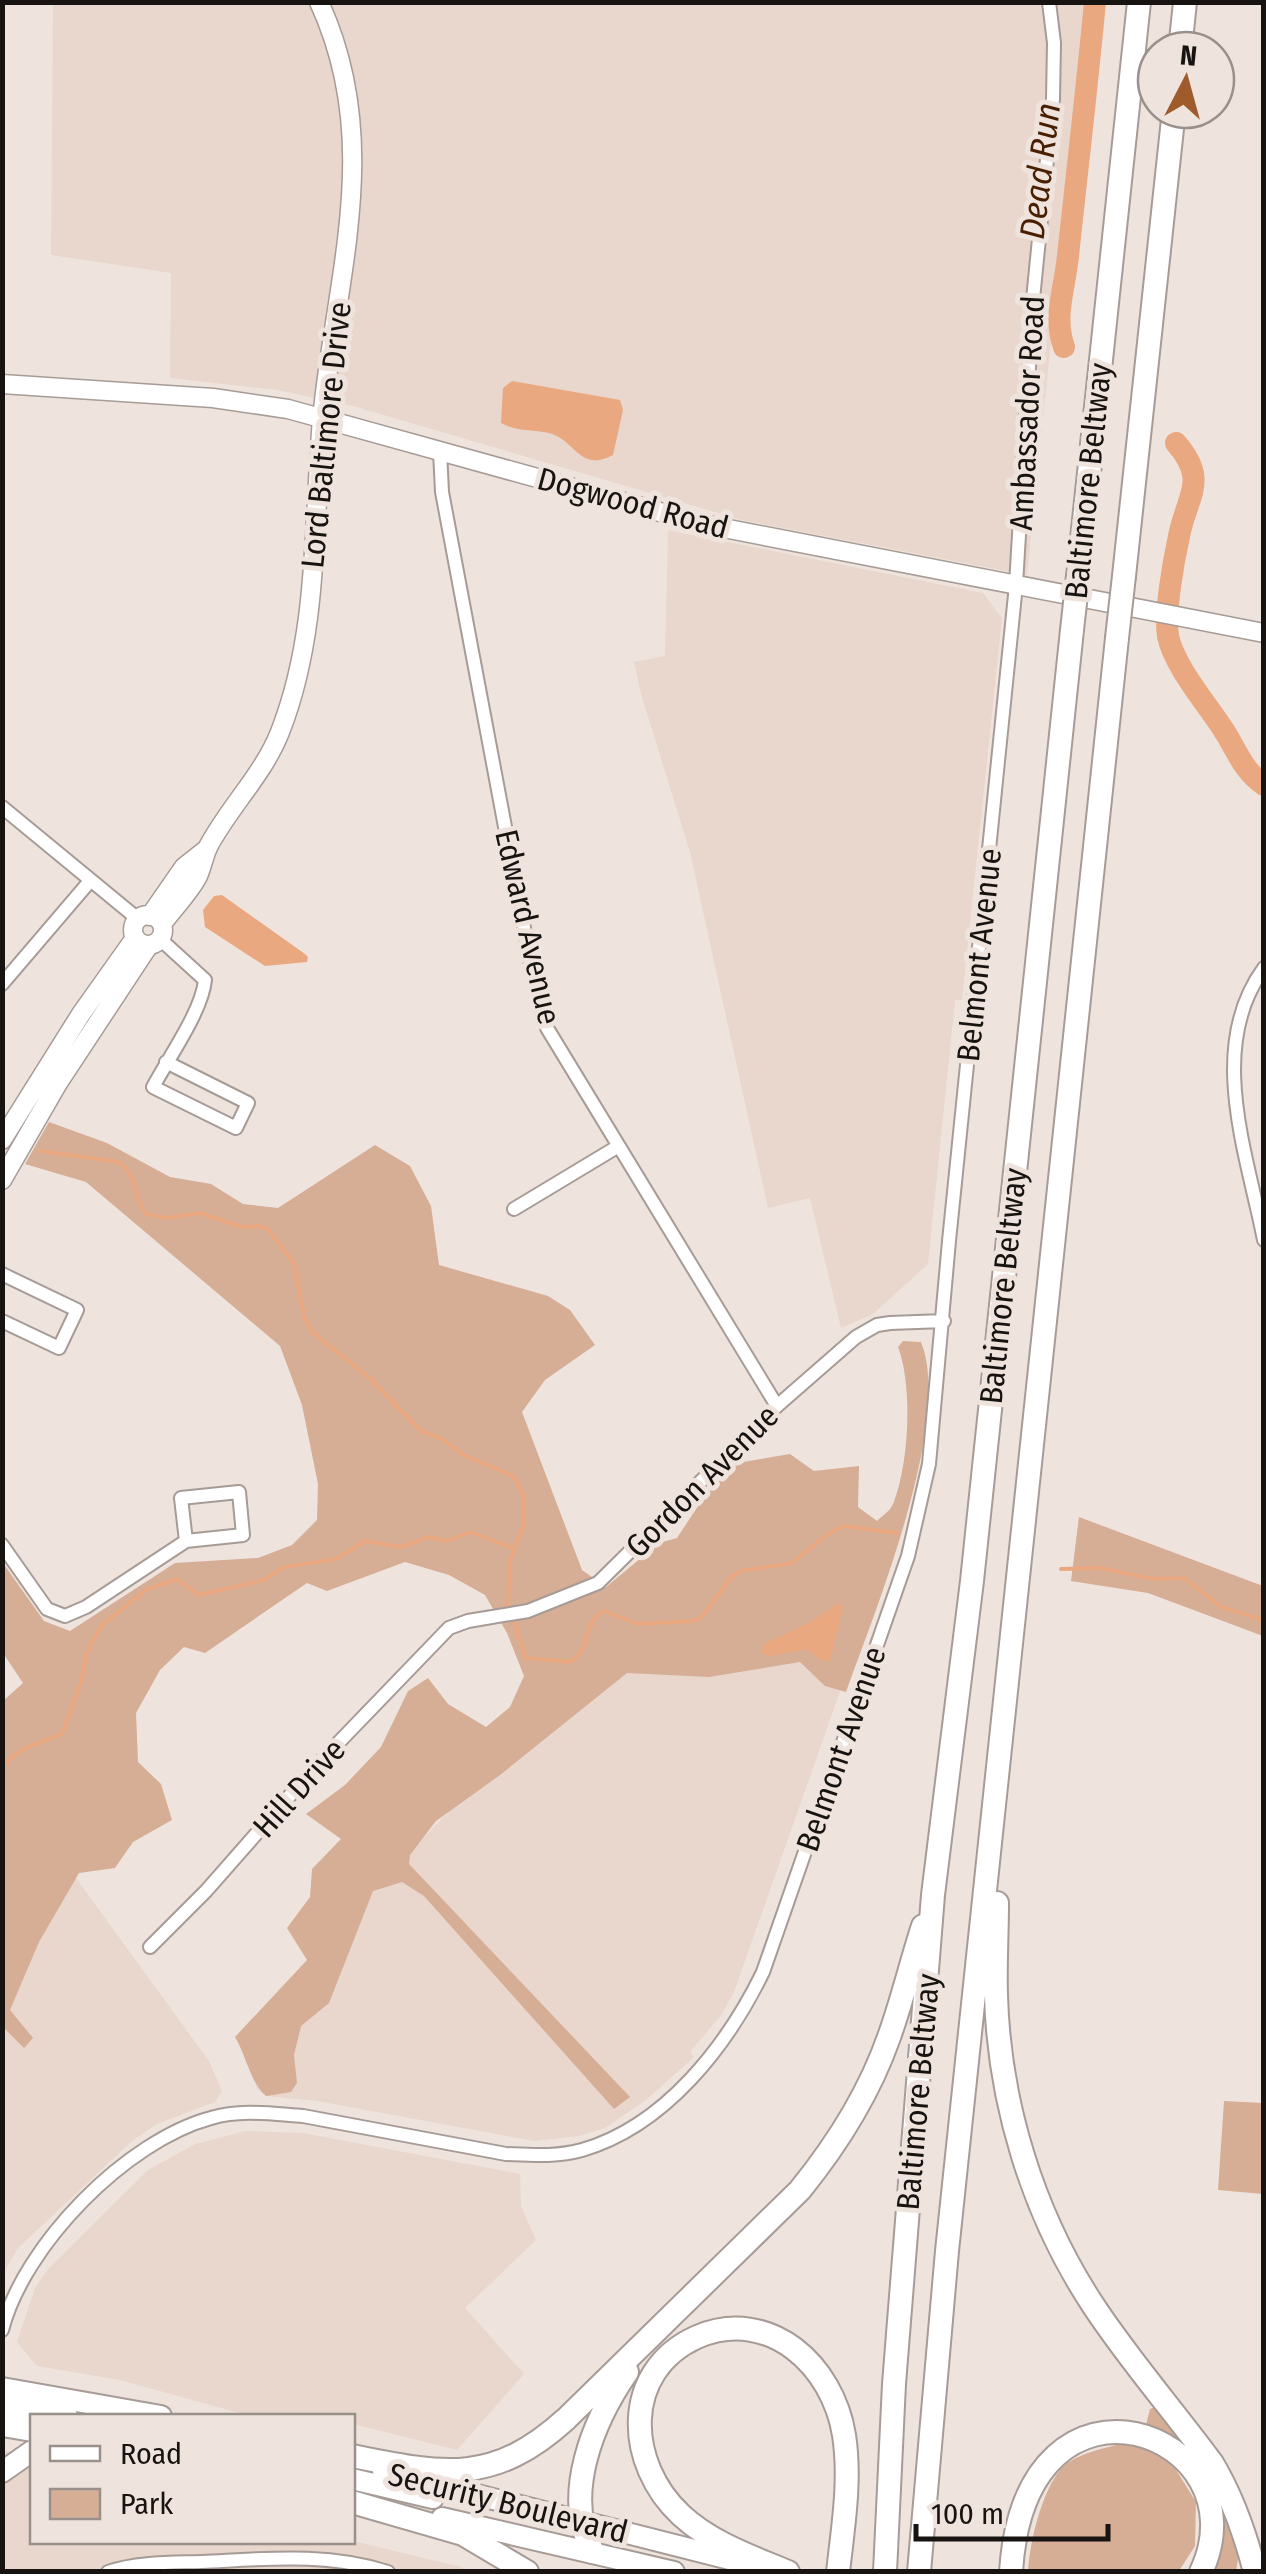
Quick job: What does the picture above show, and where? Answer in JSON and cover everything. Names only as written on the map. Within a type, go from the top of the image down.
[{"type":"highway","name":"Baltimore Beltway","points":[[885,2568],[894,2384],[933,1895],[972,1581],[1139,2]]},
{"type":"highway","points":[[1182,30],[1185,2]]},
{"type":"highway","name":"Baltimore Beltway","points":[[919,2572],[947,2251],[1172,130]]},
{"type":"highway","points":[[998,1775],[996,1996],[1004,2074],[1026,2165],[1074,2273],[1121,2344],[1212,2464],[1233,2502],[1255,2572]]},
{"type":"highway","points":[[355,2460],[445,2472],[497,2464],[544,2439],[651,2336],[800,2190],[845,2130],[890,2036],[933,1895]]},
{"type":"highway","points":[[788,2572],[730,2548],[680,2514],[650,2476],[642,2456],[639,2421],[646,2391],[670,2356],[696,2338],[730,2330],[765,2333],[797,2348],[821,2374],[844,2433],[846,2484],[839,2563]]},
{"type":"highway","points":[[593,2552],[580,2522],[582,2481],[598,2422],[651,2336]]},
{"type":"highway","points":[[1011,2572],[1022,2509],[1043,2468],[1075,2442],[1110,2432],[1162,2442],[1194,2467],[1205,2485],[1214,2523],[1201,2572]]},
{"type":"highway","points":[[355,2501],[463,2534],[527,2572]]},
{"type":"highway","points":[[1244,2572],[1246,2541]]},
{"type":"main road","name":"Lord Baltimore Drive","points":[[2,1180],[184,866],[208,848],[258,775],[279,735],[303,656],[322,417],[354,183],[349,102],[340,59],[319,2]]},
{"type":"main road","name":"Dogwood Road","points":[[2,384],[258,404],[322,417],[703,524],[1264,633]]},
{"type":"main road","name":"Lord Baltimore Drive","points":[[2,1140],[81,1014],[149,930]]},
{"type":"main road","points":[[2,2388],[150,2414]]},
{"type":"main road","points":[[2,2406],[53,2414]]},
{"type":"main road","points":[[2,2426],[30,2431]]},
{"type":"main road","points":[[2,2472],[30,2452]]},
{"type":"main road","name":"Security Boulevard","points":[[355,2461],[779,2572]]},
{"type":"main road","points":[[355,2480],[568,2530],[580,2522]]},
{"type":"main road","name":"Security Boulevard","points":[[355,2501],[674,2572]]},
{"type":"street","name":"Ambassador Road","points":[[1016,585],[1033,299],[1053,99],[1050,2]]},
{"type":"street","name":"Edward Avenue","points":[[440,451],[446,512],[540,1006],[559,1052],[776,1406]]},
{"type":"street","name":"Belmont Avenue","points":[[2,2330],[18,2284],[50,2237],[137,2154],[186,2126],[242,2112],[303,2116],[506,2154],[561,2154],[630,2130],[677,2091],[735,2023],[763,1972],[890,1610],[927,1479],[1016,585]]},
{"type":"street","points":[[2,807],[205,980],[203,994],[166,1062],[154,1086],[236,1128],[248,1103],[166,1062]]},
{"type":"street","points":[[2,984],[90,881]]},
{"type":"street","points":[[1264,968],[1238,1022],[1233,1070],[1264,1240]]},
{"type":"street","points":[[514,1209],[618,1147]]},
{"type":"street","points":[[2,1274],[77,1310],[59,1348],[2,1321]]},
{"type":"street","name":"Gordon Avenue","points":[[448,1628],[555,1602],[598,1583],[776,1406],[867,1330],[890,1323],[944,1320]]},
{"type":"street","points":[[2,1545],[47,1609],[65,1616],[86,1607],[186,1540],[244,1535],[239,1492],[181,1498],[186,1540]]},
{"type":"street","name":"Hill Drive","points":[[150,1947],[448,1628]]},
{"type":"street","points":[[108,2572],[160,2564],[308,2558],[347,2561],[388,2572]]},
{"type":"shaded area","points":[[1083,2],[1027,575],[742,520],[353,406],[277,390],[170,378],[171,273],[51,255],[53,3]]},
{"type":"shaded area","points":[[512,381],[620,400],[623,410],[613,455],[602,460],[585,458],[558,437],[501,423],[503,388]]},
{"type":"shaded area","points":[[668,530],[983,593],[1002,618],[962,1000],[955,1000],[928,1264],[873,1314],[841,1328],[810,1198],[768,1208],[690,852],[634,662],[665,656]]},
{"type":"shaded area","points":[[222,895],[305,954],[307,962],[265,966],[205,927],[203,910],[214,896]]},
{"type":"shaded area","points":[[891,1547],[734,1992],[722,2014],[690,2052],[694,2057],[646,2100],[605,2128],[579,2136],[534,2141],[317,2101],[266,2096],[257,2089],[245,2052],[235,2037],[630,1620]]},
{"type":"shaded area","points":[[839,1603],[843,1606],[830,1661],[822,1661],[807,1649],[762,1654],[763,1644],[807,1624]]},
{"type":"shaded area","points":[[3,1849],[68,1867],[209,2061],[222,2091],[215,2102],[157,2124],[132,2141],[18,2248],[3,2274]]},
{"type":"shaded area","points":[[246,2131],[303,2133],[520,2174],[521,2206],[536,2240],[465,2308],[524,2374],[457,2450],[355,2424],[355,2414],[243,2414],[120,2380],[37,2366],[17,2342],[35,2288],[48,2269],[148,2170],[195,2144]]},
{"type":"shaded area","points":[[2,2451],[30,2453],[30,2544],[355,2541],[467,2571],[3,2571]]},
{"type":"green space","points":[[49,1122],[107,1143],[170,1177],[211,1184],[243,1204],[278,1208],[375,1145],[410,1166],[431,1206],[439,1265],[548,1296],[570,1310],[595,1345],[545,1380],[522,1412],[582,1570],[606,1587],[659,1543],[677,1538],[725,1465],[790,1454],[814,1471],[859,1466],[858,1507],[877,1521],[893,1504],[906,1447],[906,1382],[898,1347],[903,1341],[921,1342],[928,1376],[927,1419],[919,1466],[891,1566],[846,1692],[825,1686],[800,1662],[709,1677],[627,1673],[436,1821],[410,1855],[409,1864],[630,2097],[614,2109],[424,1896],[402,1882],[373,1891],[329,2003],[301,2026],[294,2055],[297,2083],[291,2092],[266,2096],[235,2037],[307,1960],[287,1928],[310,1897],[312,1869],[341,1839],[306,1814],[345,1785],[381,1747],[408,1691],[428,1678],[448,1704],[486,1727],[510,1707],[524,1676],[507,1633],[485,1595],[449,1575],[405,1562],[327,1591],[307,1583],[205,1653],[184,1647],[160,1670],[136,1713],[138,1762],[161,1784],[172,1820],[133,1842],[115,1868],[79,1873],[39,1942],[10,2010],[33,2038],[24,2048],[3,2027],[2,1702],[23,1683],[3,1653],[3,1563],[44,1621],[70,1631],[175,1563],[258,1558],[292,1545],[317,1520],[318,1484],[302,1405],[280,1346],[86,1182],[25,1164]]},
{"type":"green space","points":[[1079,1517],[1263,1586],[1263,1636],[1148,1593],[1071,1581]]},
{"type":"green space","points":[[1224,2101],[1263,2103],[1263,2194],[1218,2190]]},
{"type":"green space","points":[[1160,2405],[1212,2474],[1239,2553],[1236,2571],[1210,2571],[1218,2501],[1196,2461],[1172,2440],[1146,2425],[1150,2409]]},
{"type":"green space","points":[[1129,2442],[1170,2460],[1196,2502],[1195,2546],[1179,2571],[1028,2572],[1045,2496],[1060,2470],[1083,2455]]},
{"type":"waterway","name":"Dead Run","points":[[1064,347],[1060,313],[1095,2]]},
{"type":"waterway","name":"Dead Run","points":[[1176,443],[1194,478],[1172,572],[1167,614],[1171,648],[1245,766],[1264,785]]},
{"type":"waterway","points":[[40,1151],[119,1162],[129,1174],[146,1214],[167,1218],[200,1213],[242,1227],[268,1229],[294,1264],[304,1317],[312,1332],[371,1379],[421,1431],[517,1481],[523,1494],[523,1526],[510,1561],[508,1603],[526,1658],[570,1662],[582,1650],[592,1622],[604,1611],[639,1624],[694,1621],[703,1616],[731,1577],[741,1571],[792,1563],[844,1526],[897,1533]]},
{"type":"waterway","points":[[2,1769],[21,1751],[62,1734],[82,1680],[86,1654],[101,1626],[146,1590],[177,1579],[199,1595],[264,1580],[284,1567],[336,1559],[365,1541],[401,1547],[429,1537],[447,1541],[470,1532],[513,1548]]},
{"type":"waterway","points":[[1061,1569],[1100,1568],[1154,1579],[1184,1578],[1221,1607],[1264,1620]]}]
